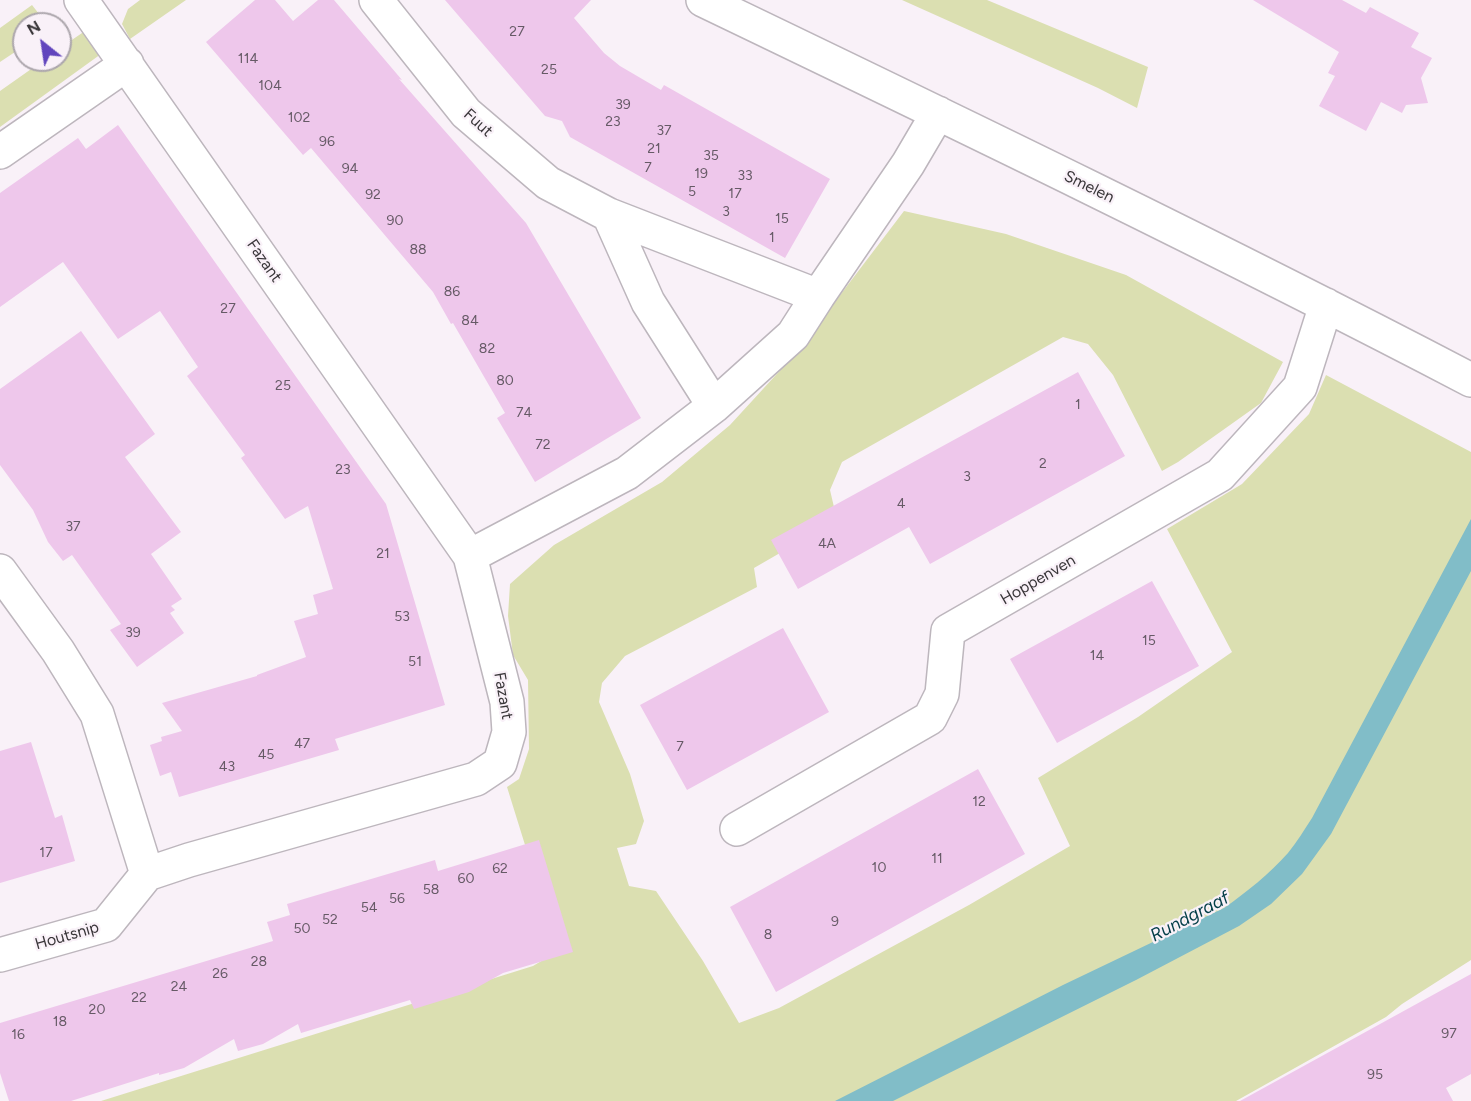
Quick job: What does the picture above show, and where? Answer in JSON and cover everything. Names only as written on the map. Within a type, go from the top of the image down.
[{"type":"street","name":"Fuut","points":[[376,0],[466,113],[548,183],[609,216],[818,296]]},
{"type":"street","name":"Smelen","points":[[703,0],[938,113],[1326,305],[1471,380]]},
{"type":"street","name":"Fazant","points":[[87,8],[470,556],[507,702],[509,732],[500,763],[476,779],[147,874]]},
{"type":"street","points":[[0,152],[127,64]]},
{"type":"street","points":[[470,556],[627,474],[714,406],[793,335],[908,164],[938,113]]},
{"type":"street","points":[[609,216],[648,302],[714,406]]},
{"type":"street","name":"Hoppenven","points":[[737,829],[930,718],[942,694],[948,632],[1220,475],[1300,387],[1326,305]]},
{"type":"street","points":[[0,571],[58,651],[97,714],[147,874]]},
{"type":"street","name":"Houtsnip","points":[[0,955],[106,925],[147,874]]},
{"type":"green space","points":[[140,0],[186,0],[130,39],[122,24],[128,9]]},
{"type":"green space","points":[[902,0],[987,0],[1148,67],[1137,108],[1098,88]]},
{"type":"green space","points":[[32,5],[38,12],[22,12]]},
{"type":"green space","points":[[12,19],[12,54],[0,62],[0,28]]},
{"type":"green space","points":[[85,31],[101,54],[0,127],[0,91],[27,72],[72,72],[72,40]]},
{"type":"green space","points":[[904,211],[1006,234],[1126,275],[1283,362],[1261,403],[1162,471],[1113,375],[1088,344],[1063,337],[842,462],[830,490],[837,520],[754,568],[757,587],[625,656],[602,683],[599,702],[630,774],[644,821],[636,844],[617,848],[629,886],[656,891],[703,961],[739,1023],[779,1008],[969,905],[1070,846],[1038,778],[1138,717],[1232,652],[1167,529],[1242,484],[1309,414],[1326,375],[1471,452],[1471,960],[1402,1004],[1386,1017],[1236,1101],[101,1101],[533,966],[558,951],[507,787],[519,779],[529,749],[528,680],[513,655],[508,616],[510,584],[554,545],[662,482],[730,425],[796,353]]},
{"type":"water","points":[[1471,519],[1471,571],[1331,834],[1302,874],[1271,904],[1239,926],[1136,980],[893,1101],[835,1101],[1063,985],[1224,908],[1265,875],[1288,853],[1312,818]]},
{"type":"building","points":[[255,0],[275,0],[293,21],[318,0],[334,0],[402,80],[399,79],[526,223],[641,418],[535,482],[497,418],[505,413],[433,292],[311,148],[303,155],[206,42]]},
{"type":"building","points":[[445,0],[591,0],[574,18],[604,53],[620,66],[661,90],[664,85],[830,179],[785,258],[570,137],[562,121],[545,116]]},
{"type":"building","points":[[1253,0],[1342,0],[1366,13],[1370,7],[1419,33],[1411,47],[1432,58],[1421,78],[1428,103],[1406,105],[1402,113],[1381,102],[1366,131],[1319,106],[1335,76],[1328,73],[1339,52]]},
{"type":"building","points":[[118,125],[386,504],[445,705],[335,739],[339,750],[179,797],[171,772],[160,776],[150,745],[162,741],[161,737],[182,731],[162,703],[257,676],[306,657],[294,621],[318,614],[313,595],[333,589],[308,506],[285,519],[241,458],[245,455],[187,376],[198,367],[160,311],[118,339],[63,262],[0,307],[0,193],[78,138],[86,149]]},
{"type":"building","points":[[81,331],[155,434],[125,457],[181,532],[151,554],[182,599],[171,606],[175,610],[170,613],[184,633],[137,667],[110,630],[121,624],[72,555],[63,561],[48,542],[33,510],[0,465],[0,389]]},
{"type":"building","points":[[1078,372],[1125,456],[930,564],[909,527],[798,589],[771,540]]},
{"type":"building","points":[[1152,581],[1199,666],[1057,743],[1010,659]]},
{"type":"building","points":[[783,628],[829,712],[687,790],[640,705]]},
{"type":"building","points":[[31,742],[55,818],[62,815],[75,861],[0,883],[0,751]]},
{"type":"building","points":[[978,769],[1025,854],[776,992],[730,907]]},
{"type":"building","points":[[539,840],[573,952],[503,973],[469,992],[414,1009],[410,1000],[301,1033],[298,1024],[263,1044],[238,1051],[234,1039],[184,1068],[159,1075],[159,1073],[71,1101],[9,1101],[0,1073],[0,1023],[273,941],[267,922],[290,915],[287,904],[435,860],[438,871]]},
{"type":"building","points":[[1471,974],[1471,1074],[1446,1088],[1453,1101],[1240,1101]]},
{"type":"water label","name":"Rundgraaf","points":[[1190,917]]}]
